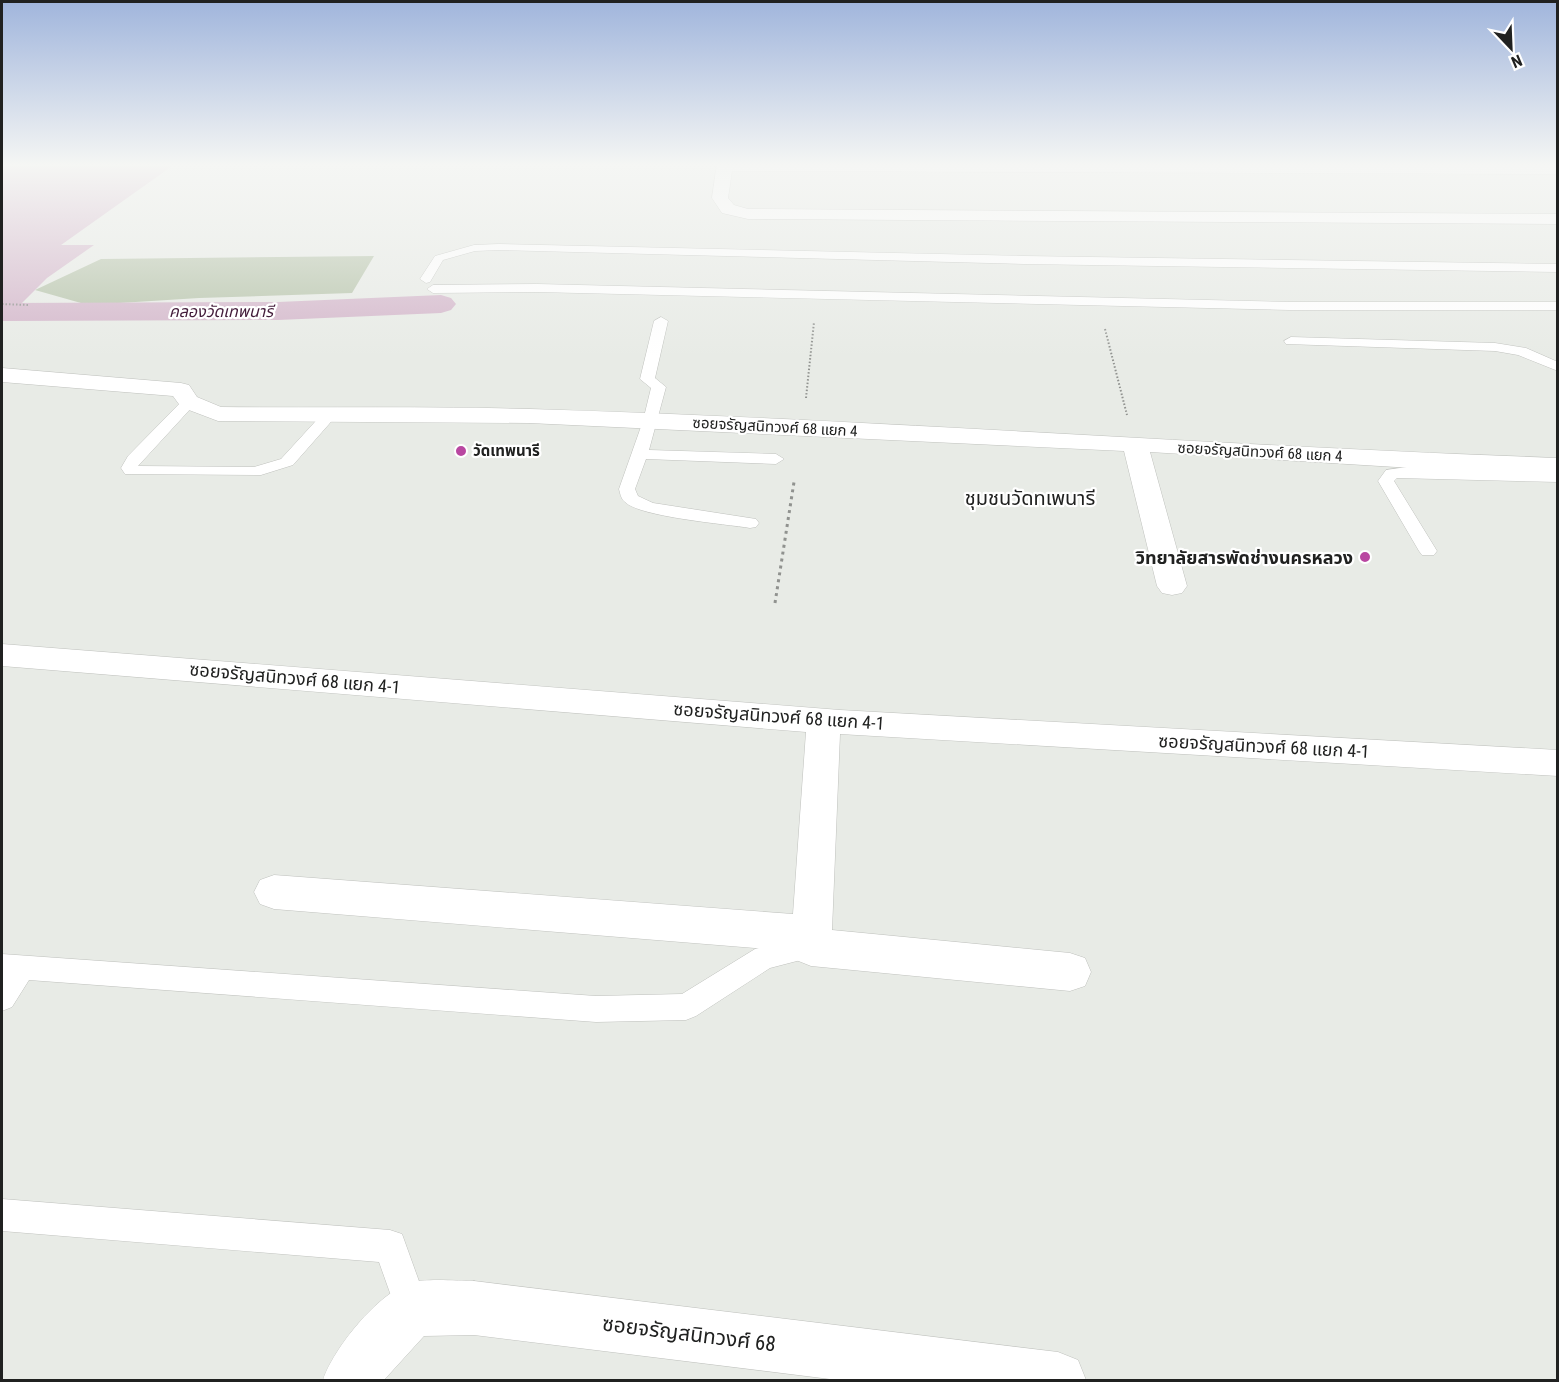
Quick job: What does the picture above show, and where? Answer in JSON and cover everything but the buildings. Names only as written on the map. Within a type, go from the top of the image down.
[{"type":"street","name":"ซอยจรัญสนิทวงศ์ 68 แยก 4","points":[[2,375],[181,390],[189,402],[218,414],[529,416],[1557,466]]},
{"type":"street","points":[[1135,444],[1172,586]]},
{"type":"street","name":"ซอยจรัญสนิทวงศ์ 68 แยก 4-1","points":[[2,655],[824,721],[1557,763]]},
{"type":"street","points":[[811,941],[824,721]]},
{"type":"street","points":[[274,892],[811,941],[1070,972]]},
{"type":"street","name":"ซอยจรัญสนิทวงศ์ 68","points":[[412,1310],[474,1308],[1058,1380]]},
{"type":"street","points":[[351,1380],[371,1351],[412,1310]]},
{"type":"lane","points":[[1557,268],[1024,260],[499,247],[474,248],[438,258],[429,284],[1290,306],[1557,306]]},
{"type":"lane","points":[[661,321],[646,379],[659,387],[651,421],[627,489],[631,499],[649,507],[750,523]]},
{"type":"lane","points":[[1291,341],[1495,347],[1521,351],[1542,358],[1557,367]]},
{"type":"lane","points":[[189,402],[134,459],[129,468],[131,471],[255,472],[273,468],[287,462],[329,415]]},
{"type":"lane","points":[[639,454],[776,459]]},
{"type":"lane","points":[[1428,551],[1386,481],[1392,473],[1557,477]]},
{"type":"lane","points":[[2,998],[11,968],[596,1009],[686,1007],[764,957],[811,941]]},
{"type":"lane","points":[[2,1215],[390,1246],[412,1310]]},
{"type":"path","points":[[2,304],[28,305]]},
{"type":"path","points":[[775,603],[803,428],[815,313]]},
{"type":"path","points":[[1102,319],[1135,444]]},
{"type":"green space","points":[[374,256],[352,293],[199,298],[88,305],[35,290],[101,259]]},
{"type":"shaded area","points":[[2,228],[84,228],[61,245],[94,245],[47,278],[11,314],[2,314]]},
{"type":"waterway","name":"คลองวัดเทพนารี","points":[[2,312],[278,311],[441,304]]},
{"type":"place","name":"วัดเทพนารี","points":[[461,451]]},
{"type":"place","name":"วิทยาลัยสารพัดช่างนครหลวง","points":[[1365,557]]},
{"type":"district","name":"ชุมชนวัดทเพนารี","points":[[1030,498]]}]
